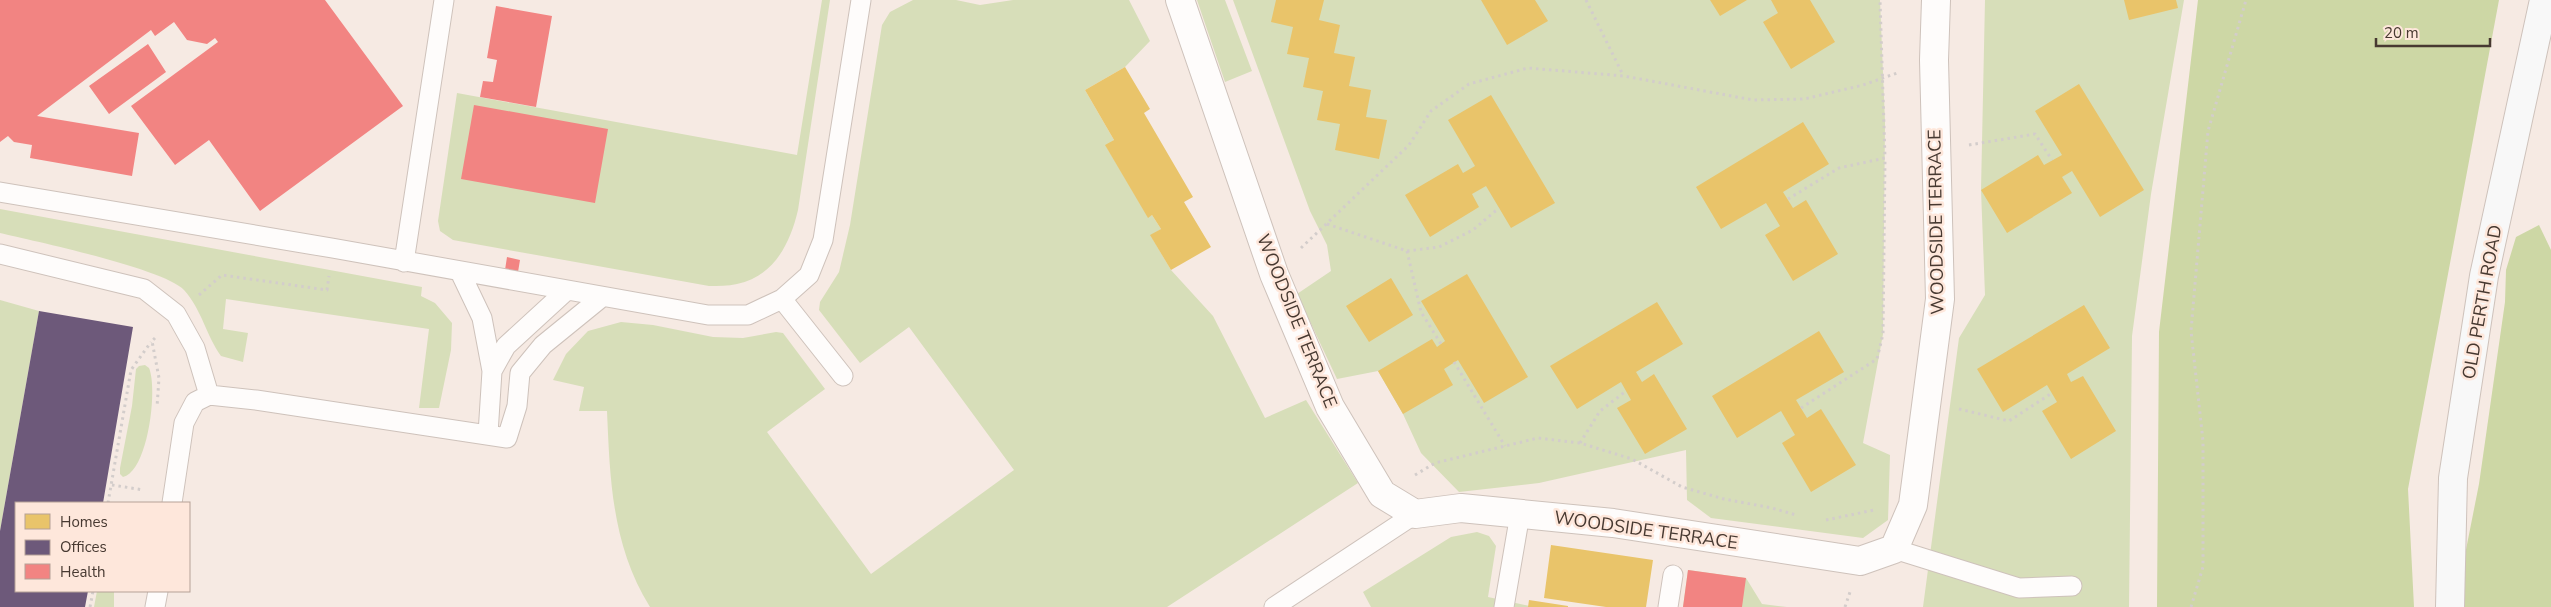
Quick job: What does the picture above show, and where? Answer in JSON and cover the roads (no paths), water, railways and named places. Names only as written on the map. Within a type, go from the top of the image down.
[{"type":"main road","name":"OLD PERTH ROAD","points":[[2450,607],[2453,478],[2484,276],[2544,0]]},
{"type":"street","name":"WOODSIDE TERRACE","points":[[1180,0],[1274,274],[1330,407],[1382,494],[1415,514],[1461,508],[1613,523],[1860,561],[1894,549],[1913,505],[1940,299],[1934,60],[1936,0]]},
{"type":"lane","points":[[404,262],[444,0]]},
{"type":"lane","points":[[0,192],[332,248],[708,316],[748,315],[782,299],[809,275],[824,240],[861,0]]},
{"type":"lane","points":[[0,254],[144,289],[176,314],[195,348],[209,395]]},
{"type":"lane","points":[[460,272],[482,318],[492,371],[488,434]]},
{"type":"lane","points":[[492,371],[506,346],[566,291]]},
{"type":"lane","points":[[172,502],[184,423],[195,402],[209,395],[256,400],[507,438],[517,406],[520,373],[543,345],[602,297]]},
{"type":"lane","points":[[782,299],[843,376]]},
{"type":"lane","points":[[1274,607],[1415,514]]},
{"type":"lane","points":[[1504,607],[1520,514]]},
{"type":"lane","points":[[1894,549],[2020,588],[2072,586]]},
{"type":"lane","points":[[1668,607],[1673,575]]},
{"type":"lane","points":[[155,607],[158,592]]}]
